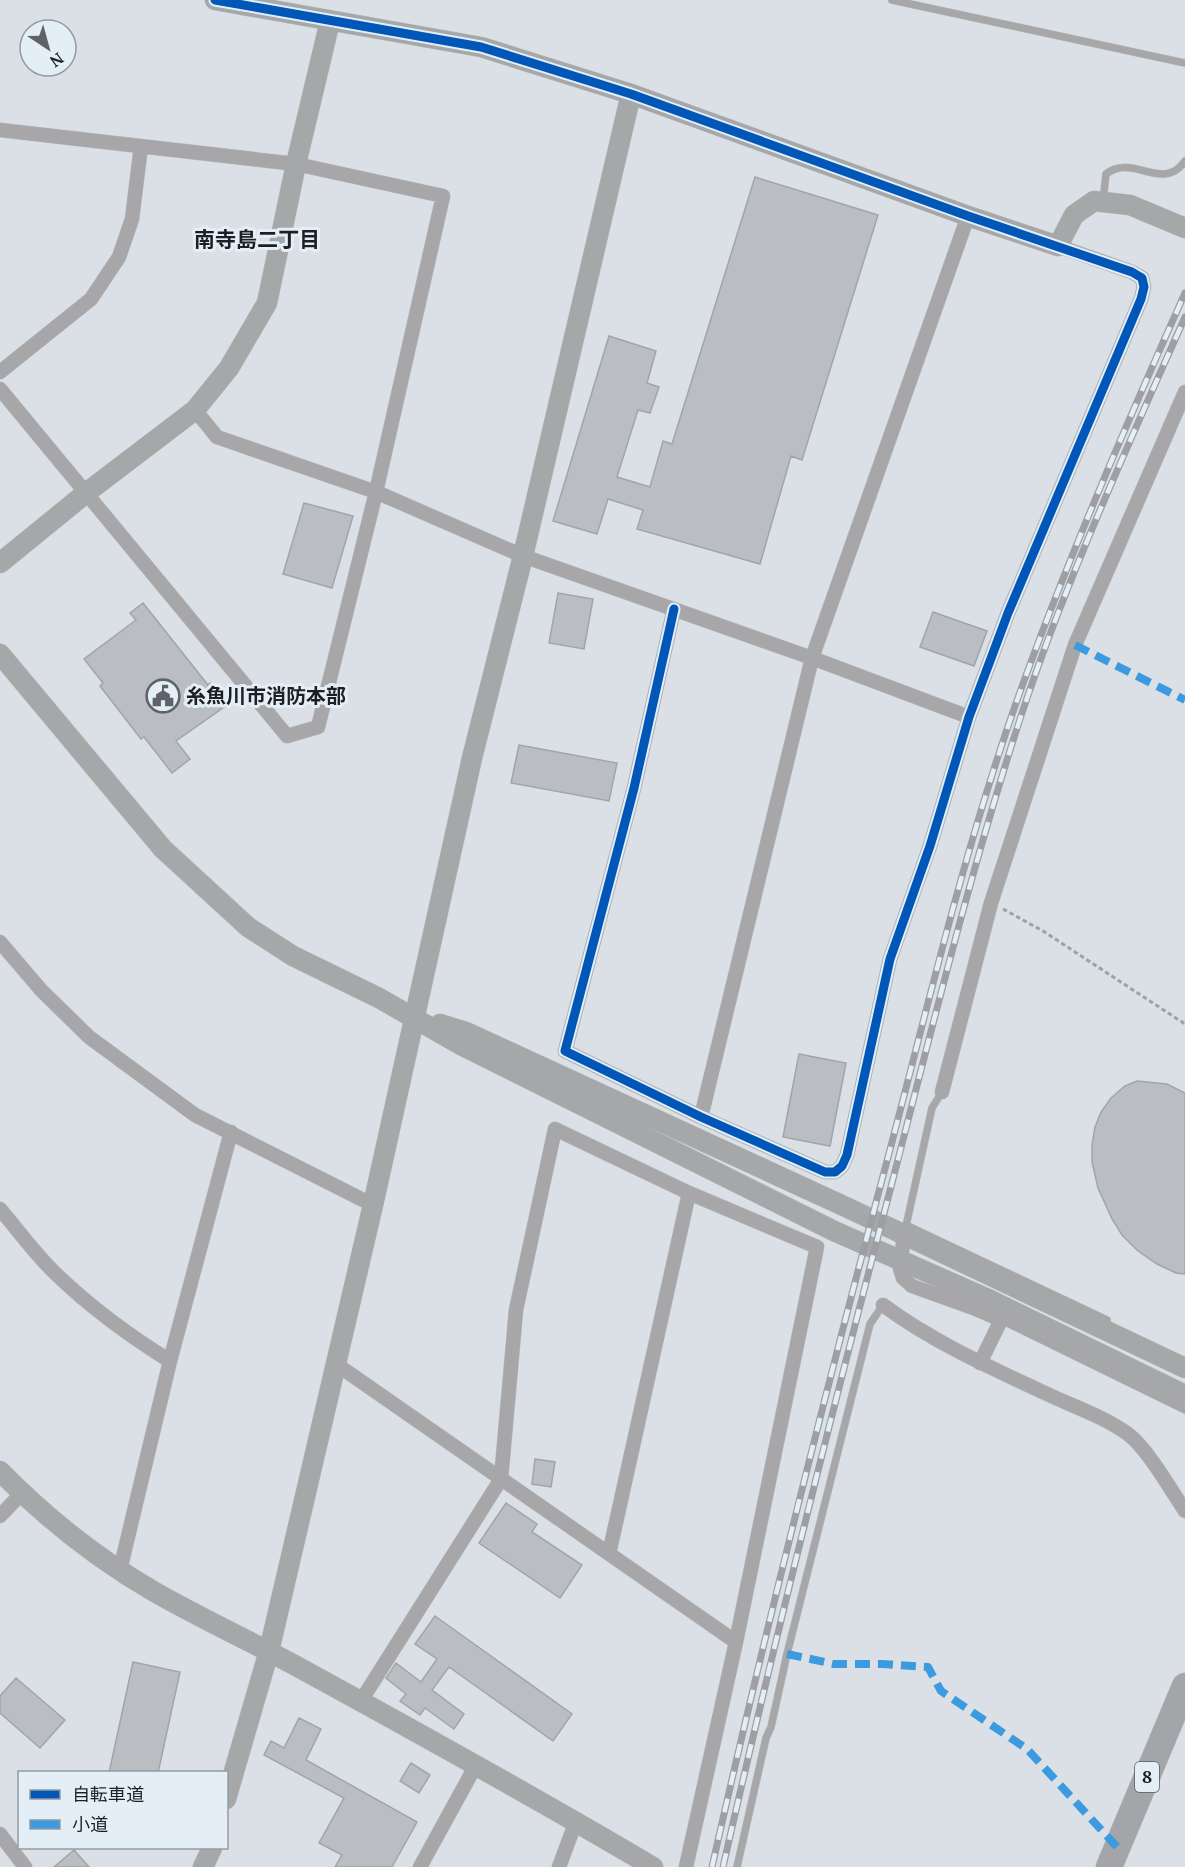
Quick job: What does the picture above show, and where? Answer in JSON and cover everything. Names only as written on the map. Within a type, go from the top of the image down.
[{"type":"highway","name":"8","points":[[1109,1867],[1185,1686]]},
{"type":"street","points":[[215,0],[481,47],[631,94],[968,216],[1132,272],[1142,278],[1144,287],[1141,298],[1008,613],[969,717],[930,846],[890,959],[847,1155],[842,1166],[835,1172],[825,1172],[701,1117],[565,1051],[634,788],[674,609]]},
{"type":"street","points":[[0,563],[86,493],[195,410],[229,368],[267,303],[296,164],[330,21]]},
{"type":"street","points":[[228,1792],[269,1651],[373,1205],[472,758],[523,556],[631,94]]},
{"type":"street","points":[[0,130],[296,164],[443,196],[376,492],[318,727],[287,735],[0,389]]},
{"type":"street","points":[[0,372],[91,299],[119,258],[132,219],[141,146]]},
{"type":"street","points":[[1058,246],[1074,215],[1094,201],[1130,205],[1185,228]]},
{"type":"street","points":[[701,1117],[812,658],[968,216]]},
{"type":"street","points":[[942,1092],[991,903],[1075,645],[1185,392]]},
{"type":"street","points":[[195,410],[217,437],[376,492],[523,556],[812,658],[969,717]]},
{"type":"street","points":[[0,654],[163,849],[248,927],[292,956],[414,1017],[461,1045],[834,1231],[988,1299],[1185,1395]]},
{"type":"street","points":[[0,942],[41,990],[89,1037],[195,1115],[373,1205]]},
{"type":"street","points":[[414,1017],[466,1032],[905,1230],[1185,1368]]},
{"type":"street","points":[[361,1701],[501,1479],[516,1310],[555,1129],[689,1193],[817,1247],[736,1642],[686,1867]]},
{"type":"street","points":[[120,1570],[170,1361],[231,1132]]},
{"type":"street","points":[[609,1554],[689,1193]]},
{"type":"street","points":[[0,1209],[53,1272],[124,1332],[170,1361]]},
{"type":"street","points":[[905,1230],[900,1260],[903,1278],[912,1286],[976,1308],[1001,1320],[980,1363]]},
{"type":"street","points":[[884,1305],[913,1326],[980,1363],[1103,1420],[1129,1435],[1144,1451],[1185,1511]]},
{"type":"street","points":[[336,1364],[736,1642]]},
{"type":"street","points":[[0,1471],[22,1493],[80,1542],[153,1591],[361,1701],[576,1821],[653,1867]]},
{"type":"street","points":[[0,1516],[22,1493]]},
{"type":"street","points":[[420,1867],[476,1765]]},
{"type":"street","points":[[559,1867],[576,1821]]},
{"type":"street","points":[[0,1834],[25,1867]]},
{"type":"street","points":[[203,1867],[212,1849]]},
{"type":"lane","points":[[892,0],[1185,63]]},
{"type":"lane","points":[[1103,201],[1106,174],[1115,167],[1129,167],[1164,175],[1172,173],[1185,161]]},
{"type":"lane","points":[[942,1092],[932,1108],[905,1230],[1110,1322]]},
{"type":"lane","points":[[737,1867],[766,1738],[771,1727],[787,1654],[870,1324],[884,1305]]},
{"type":"lane","points":[[1001,1320],[1185,1410]]},
{"type":"path","points":[[991,903],[1043,931],[1185,1024]]},
{"type":"building","points":[[755,177],[878,215],[802,460],[791,456],[760,564],[637,529],[643,510],[608,499],[597,534],[553,521],[609,336],[656,351],[647,383],[659,387],[650,413],[638,410],[617,477],[650,487],[663,441],[672,444]]},
{"type":"building","points":[[304,503],[353,516],[332,588],[283,574]]},
{"type":"building","points":[[558,593],[593,599],[584,649],[549,643]]},
{"type":"building","name":"糸魚川市消防本部","points":[[143,603],[208,685],[210,683],[227,705],[176,741],[190,759],[172,773],[144,737],[141,739],[100,686],[103,683],[84,659],[136,620],[130,613]]},
{"type":"building","points":[[933,612],[987,631],[974,666],[920,647]]},
{"type":"building","points":[[519,745],[617,763],[609,801],[511,783]]},
{"type":"building","points":[[799,1054],[846,1063],[830,1146],[783,1137]]},
{"type":"building","points":[[1137,1081],[1167,1084],[1185,1093],[1185,1274],[1176,1273],[1157,1264],[1138,1251],[1122,1235],[1098,1188],[1092,1162],[1095,1127],[1101,1112],[1111,1098],[1125,1086]]},
{"type":"building","points":[[535,1459],[555,1462],[551,1487],[532,1484]]},
{"type":"building","points":[[506,1503],[537,1524],[532,1532],[582,1565],[560,1598],[479,1543]]},
{"type":"building","points":[[435,1616],[572,1714],[553,1741],[449,1667],[432,1690],[464,1714],[454,1729],[425,1708],[420,1715],[400,1701],[406,1694],[386,1678],[396,1663],[421,1682],[437,1659],[415,1644]]},
{"type":"building","points":[[133,1662],[180,1672],[158,1771],[109,1771]]},
{"type":"building","points":[[16,1678],[65,1720],[40,1748],[0,1713],[0,1696]]},
{"type":"building","points":[[299,1718],[321,1729],[306,1760],[417,1822],[392,1867],[335,1867],[342,1855],[319,1843],[344,1798],[264,1755],[271,1741],[284,1748]]},
{"type":"building","points":[[411,1763],[430,1775],[419,1793],[400,1781]]},
{"type":"building","points":[[74,1850],[89,1867],[54,1867]]},
{"type":"railway","points":[[712,1867],[816,1435],[944,940],[978,822],[1015,706],[1054,601],[1185,293]]},
{"type":"railway","points":[[723,1867],[827,1437],[938,1005],[1003,773],[1057,615],[1185,317]]},
{"type":"marked path","points":[[1075,645],[1185,700]]},
{"type":"marked path","points":[[787,1654],[834,1664],[928,1667],[941,1691],[1027,1749],[1117,1847]]},
{"type":"cycle path","points":[[215,0],[481,47],[631,94],[968,216],[1132,272],[1142,278],[1144,287],[1141,299],[1008,613],[969,717],[930,846],[890,959],[847,1155],[842,1166],[835,1172],[825,1172],[701,1117],[565,1051],[634,788],[674,609]]},
{"type":"place","name":"糸魚川市消防本部","points":[[163,696]]},
{"type":"district","name":"南寺島二丁目","points":[[257,240]]}]
